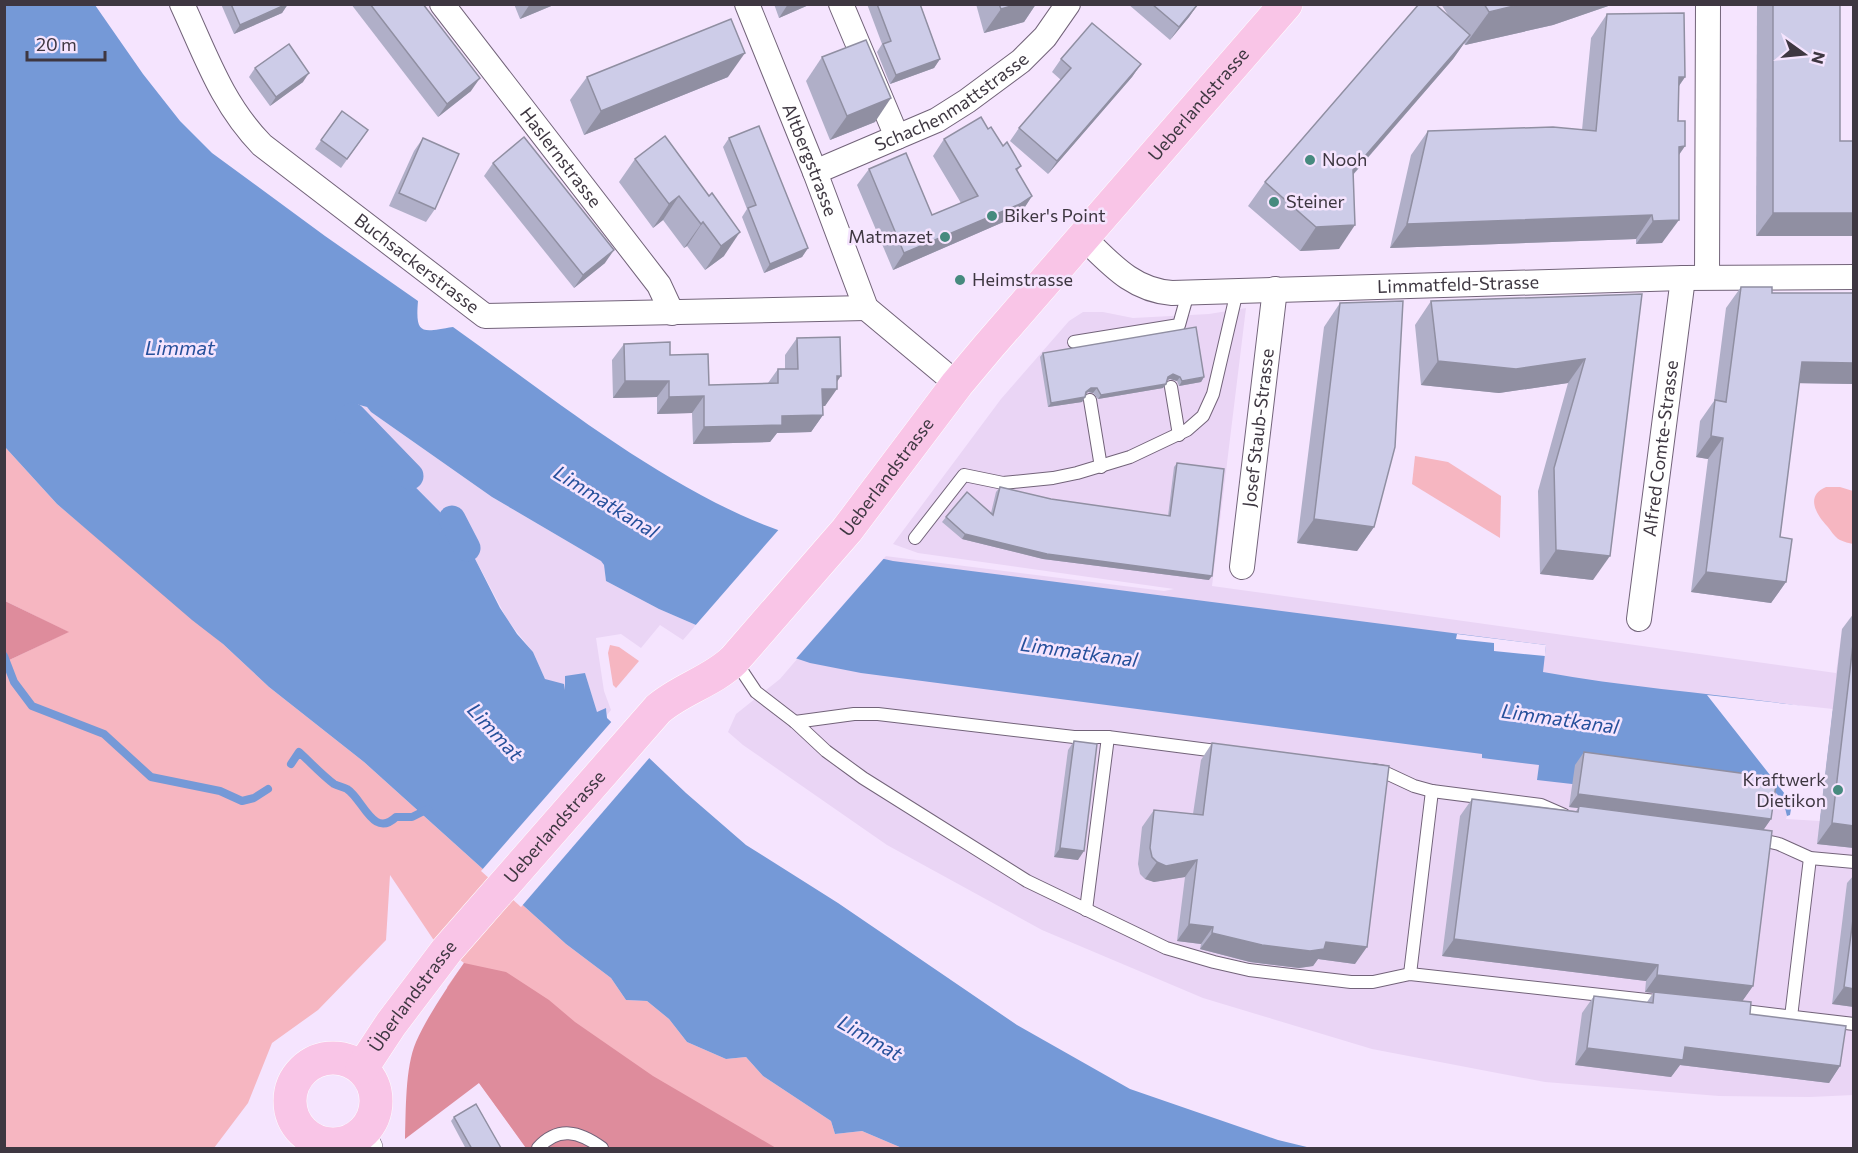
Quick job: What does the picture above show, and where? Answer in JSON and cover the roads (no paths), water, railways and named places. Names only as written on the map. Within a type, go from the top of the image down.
[{"type":"main road","name":"Ueberlandstrasse","points":[[467,927],[658,709],[734,660],[847,530],[957,384],[1286,4]]},
{"type":"main road","name":"Überlandstrasse","points":[[362,1068],[391,1023],[467,927]]},
{"type":"main road","name":"Überlandstrasse","points":[[332,1057],[348,1059],[362,1068],[372,1080],[377,1095],[376,1110],[363,1142],[336,1144],[311,1139],[293,1140],[289,1101],[293,1084],[302,1070],[315,1061],[332,1057]]},
{"type":"street","name":"Buchsackerstrasse","points":[[182,4],[230,108],[262,146],[485,316],[866,308]]},
{"type":"street","name":"Haslernstrasse","points":[[442,4],[659,285],[672,313]]},
{"type":"street","name":"Altbergstrasse","points":[[747,4],[815,171],[866,308],[957,384]]},
{"type":"street","points":[[841,4],[897,137]]},
{"type":"street","name":"Schachenmattstrasse","points":[[815,171],[937,120],[996,81],[1021,61],[1045,37],[1068,4]]},
{"type":"street","points":[[1707,277],[1708,4]]},
{"type":"street","name":"Limmatfeld-Strasse","points":[[1083,237],[1132,282],[1164,292],[1707,277],[1854,278]]},
{"type":"street","name":"Alfred Comte-Strasse","points":[[1639,619],[1683,278]]},
{"type":"street","name":"Josef Staub-Strasse","points":[[1242,567],[1275,289]]},
{"type":"lane","points":[[915,538],[964,476],[1012,483],[1053,478],[1101,467],[1130,457],[1179,435],[1196,424],[1209,405],[1237,291]]},
{"type":"lane","points":[[1074,342],[1179,325],[1188,293]]},
{"type":"lane","points":[[1171,387],[1179,435]]},
{"type":"lane","points":[[1090,400],[1101,467]]},
{"type":"lane","points":[[734,660],[751,687],[835,758],[883,791],[1005,868],[1086,910],[1174,951],[1249,970],[1362,983],[1410,974],[1672,1003]]},
{"type":"lane","points":[[795,722],[854,714],[878,714],[1074,737],[1108,737],[1236,753]]},
{"type":"lane","points":[[1086,910],[1108,737]]},
{"type":"lane","points":[[1363,769],[1384,772],[1414,786],[1432,791],[1545,806],[1563,814],[1579,817]]},
{"type":"lane","points":[[1410,974],[1432,791]]},
{"type":"lane","points":[[1739,837],[1779,844],[1810,858],[1854,862]]},
{"type":"lane","points":[[1791,1017],[1810,858]]},
{"type":"lane","points":[[1720,1009],[1854,1024]]},
{"type":"lane","points":[[538,1149],[550,1137],[563,1133],[575,1134],[602,1149]]},
{"type":"water","name":"Limmat","points":[[5,5],[95,5],[143,74],[180,121],[212,153],[418,301],[418,321],[423,329],[453,327],[629,452],[703,496],[759,523],[835,547],[893,561],[1546,645],[1543,672],[1853,715],[1853,819],[1787,816],[1783,800],[1774,791],[1572,784],[1537,780],[1539,765],[1482,758],[1482,754],[861,673],[810,663],[696,625],[659,609],[606,581],[604,565],[601,561],[492,497],[367,407],[352,403],[345,408],[344,415],[449,521],[451,529],[465,549],[469,547],[500,608],[517,634],[533,652],[545,679],[564,684],[565,690],[565,676],[585,673],[597,712],[606,708],[607,718],[686,793],[746,845],[838,903],[1017,1025],[1130,1089],[1278,1140],[1311,1148],[902,1148],[862,1131],[835,1134],[831,1121],[763,1076],[746,1057],[726,1059],[687,1042],[669,1019],[647,1001],[626,1000],[611,978],[566,944],[364,762],[269,687],[223,644],[57,504],[5,447]]},
{"type":"waterway","points":[[349,420],[352,416],[410,476]]},
{"type":"waterway","points":[[452,519],[467,548]]},
{"type":"waterway","points":[[4,656],[14,682],[32,706],[104,734],[151,777],[220,791],[242,801],[254,798],[268,789]]},
{"type":"waterway","points":[[291,764],[299,752],[334,784],[353,794],[369,815],[381,823],[388,823],[396,817],[412,817],[428,809]]},
{"type":"place","name":"Nooh","points":[[1310,160]]},
{"type":"place","name":"Steiner","points":[[1274,202]]},
{"type":"place","name":"Biker's Point","points":[[992,216]]},
{"type":"place","name":"Matmazet","points":[[945,237]]},
{"type":"place","name":"Heimstrasse","points":[[960,280]]},
{"type":"place","name":"Kraftwerk Dietikon","points":[[1838,790]]},
{"type":"water label","name":"Limmatkanal","points":[[606,502]]},
{"type":"water label","name":"Limmatkanal","points":[[1079,652]]},
{"type":"water label","name":"Limmatkanal","points":[[1560,719]]}]
